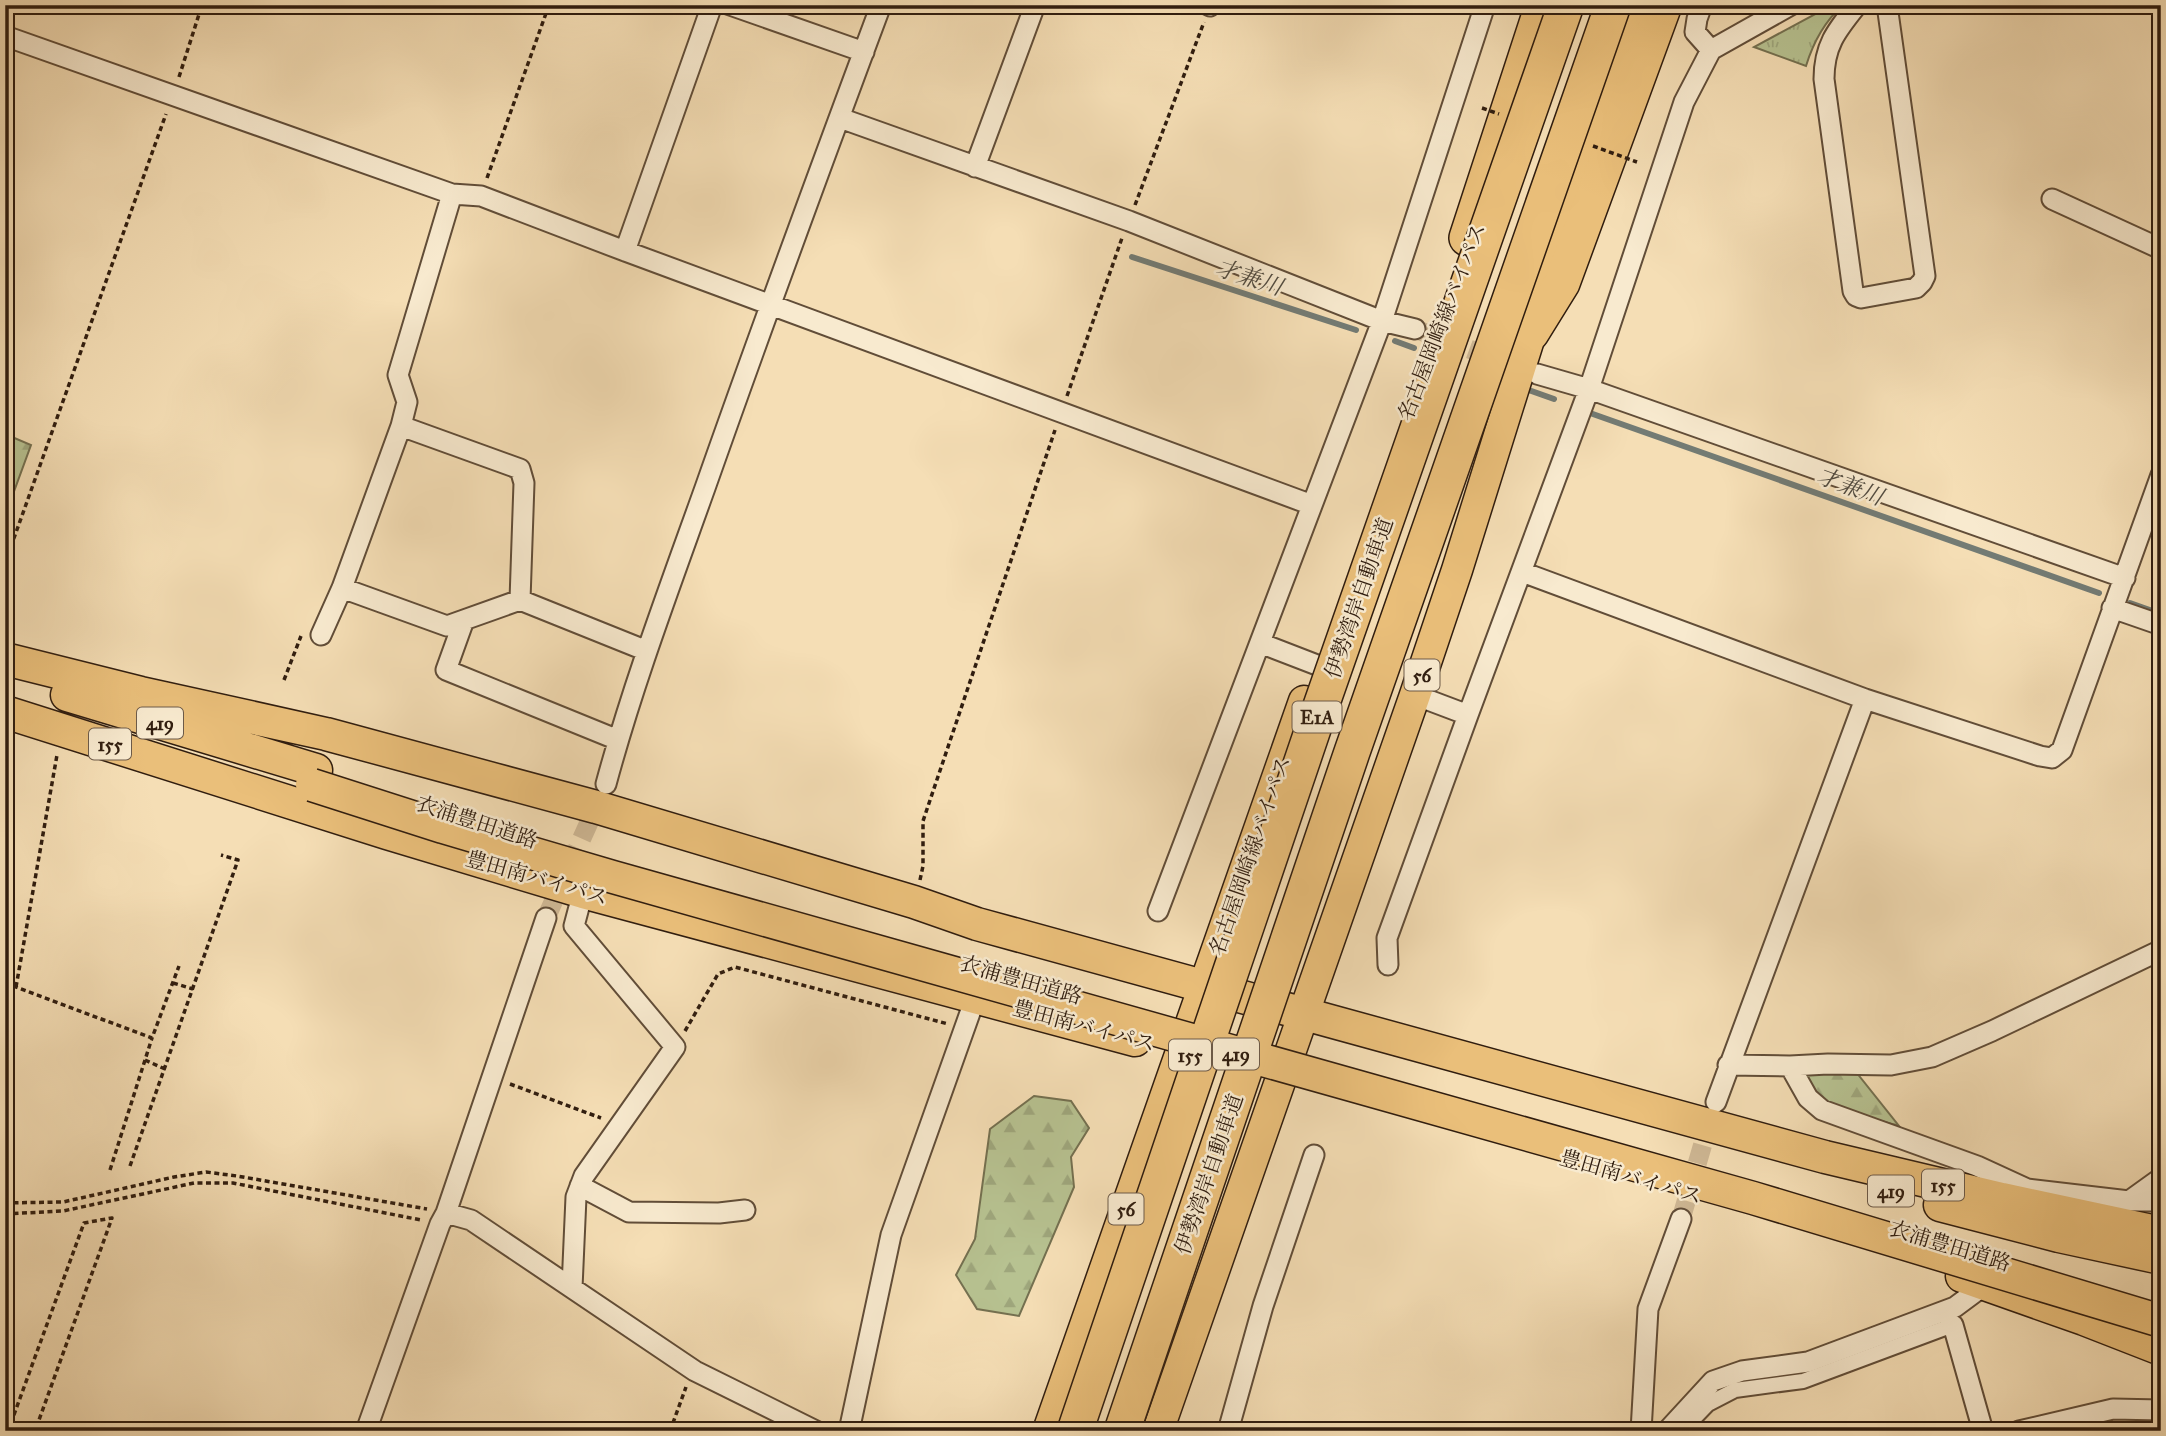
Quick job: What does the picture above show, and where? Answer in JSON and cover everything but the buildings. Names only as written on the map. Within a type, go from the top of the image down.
[{"type":"highway","name":"伊勢湾岸自動車道","points":[[1075,1431],[1309,739],[1566,5]]},
{"type":"highway","name":"伊勢湾岸自動車道","points":[[1122,1431],[1352,752],[1613,5]]},
{"type":"highway","points":[[1531,333],[1562,283],[1624,85],[1664,5]]},
{"type":"highway","points":[[1427,325],[1544,19]]},
{"type":"highway","name":"155","points":[[5,659],[141,693],[327,734],[596,807],[914,902],[976,924],[1825,1157],[2161,1233]]},
{"type":"highway","name":"衣浦豊田道路","points":[[5,675],[314,778],[443,827],[1753,1198],[2158,1326]]},
{"type":"highway","name":"衣浦豊田道路","points":[[5,694],[314,778]]},
{"type":"highway","name":"豊田南バイパス","points":[[5,712],[583,892],[1280,1080],[1816,1230],[1986,1284],[2158,1326]]},
{"type":"highway","name":"衣浦豊田道路","points":[[1727,1130],[1835,1173],[1907,1196],[2059,1236],[2161,1258]]},
{"type":"highway","name":"衣浦豊田道路","points":[[1816,1230],[1964,1266],[2158,1326]]},
{"type":"main road","points":[[1624,85],[1639,5]]},
{"type":"main road","points":[[1624,85],[1654,5]]},
{"type":"main road","name":"名古屋岡崎線バイパス","points":[[1048,1431],[1317,665],[1427,325]]},
{"type":"main road","name":"56","points":[[1158,1431],[1415,695],[1531,333]]},
{"type":"street","points":[[625,251],[712,5]]},
{"type":"street","points":[[730,5],[864,52]]},
{"type":"street","points":[[606,784],[647,651],[769,305],[881,5]]},
{"type":"street","points":[[975,167],[1035,5]]},
{"type":"street","points":[[1158,912],[1382,321],[1485,5]]},
{"type":"street","points":[[1702,5],[1695,32],[1711,50]]},
{"type":"street","points":[[1388,965],[1388,938],[1589,389],[1684,102],[1711,50],[1791,5]]},
{"type":"street","points":[[1857,5],[1831,40],[1826,53],[1824,79],[1853,291],[1861,298],[1916,288],[1925,276],[1887,5]]},
{"type":"street","points":[[5,36],[452,194],[481,196],[1312,505]]},
{"type":"street","points":[[840,118],[1129,221],[1382,321],[1427,325]]},
{"type":"street","points":[[321,635],[342,588],[401,426],[407,402],[398,375],[452,194]]},
{"type":"street","points":[[2052,199],[2161,248]]},
{"type":"street","points":[[1537,374],[1589,389],[2125,578]]},
{"type":"street","points":[[401,426],[520,469],[524,482],[520,600]]},
{"type":"street","points":[[1522,572],[1865,699],[2040,757],[2052,758],[2063,750],[2161,475]]},
{"type":"street","points":[[342,588],[447,626],[520,600],[647,651]]},
{"type":"street","points":[[2112,608],[2161,625]]},
{"type":"street","points":[[464,620],[446,670],[618,740]]},
{"type":"street","points":[[1260,643],[1317,665]]},
{"type":"street","points":[[1415,695],[1468,715]]},
{"type":"street","points":[[1716,1102],[1865,699]]},
{"type":"street","points":[[572,1288],[576,1197],[584,1176],[676,1048],[574,926],[583,892]]},
{"type":"street","points":[[366,1431],[446,1213],[545,918]]},
{"type":"street","points":[[1728,1065],[1891,1065],[1932,1057],[2161,950]]},
{"type":"street","points":[[849,1431],[891,1235],[976,996]]},
{"type":"street","points":[[1790,1066],[1808,1098],[1822,1110],[1977,1166],[2027,1189],[2129,1201],[2161,1201]]},
{"type":"street","points":[[1228,1431],[1263,1306],[1314,1155]]},
{"type":"street","points":[[2129,1201],[2161,1178]]},
{"type":"street","points":[[580,1186],[628,1212],[719,1213],[744,1210]]},
{"type":"street","points":[[446,1213],[471,1220],[695,1371],[817,1431]]},
{"type":"street","points":[[1641,1431],[1648,1309],[1681,1219]]},
{"type":"street","points":[[1667,1431],[1713,1381],[1742,1371],[1808,1362],[1955,1307],[1986,1284]]},
{"type":"street","points":[[1682,1431],[1708,1404],[1735,1390],[1802,1381],[1953,1325],[1983,1431]]},
{"type":"street","points":[[2020,1431],[2113,1409],[2161,1410]]},
{"type":"path","points":[[5,563],[173,95],[202,5]]},
{"type":"path","points":[[481,196],[549,5]]},
{"type":"path","points":[[914,902],[923,866],[923,821],[1061,413],[1209,6]]},
{"type":"path","points":[[16,987],[62,729]]},
{"type":"path","points":[[130,1166],[238,860],[221,855]]},
{"type":"path","points":[[110,1170],[152,1038],[179,966]]},
{"type":"path","points":[[676,1048],[718,974],[735,967],[964,1028]]},
{"type":"path","points":[[5,983],[152,1038]]},
{"type":"path","points":[[173,984],[193,989]]},
{"type":"path","points":[[145,1060],[165,1069]]},
{"type":"path","points":[[492,1077],[620,1125]]},
{"type":"path","points":[[5,1203],[63,1202],[206,1172],[237,1175],[446,1213]]},
{"type":"path","points":[[8,1431],[84,1223],[112,1218],[35,1431]]},
{"type":"path","points":[[670,1431],[688,1381],[695,1371]]},
{"type":"green space","points":[[1832,5],[1843,5],[1820,33],[1806,66],[1754,47]]},
{"type":"green space","points":[[5,434],[31,445],[5,516]]},
{"type":"green space","points":[[1810,1071],[1856,1072],[1899,1126],[1828,1106],[1814,1094],[1804,1078]]},
{"type":"green space","points":[[1034,1096],[1071,1101],[1089,1128],[1071,1157],[1074,1187],[1019,1316],[977,1309],[956,1275],[975,1239],[990,1129]]},
{"type":"waterway","name":"才兼川","points":[[1132,257],[1356,330]]},
{"type":"waterway","name":"才兼川","points":[[1395,341],[1414,348]]},
{"type":"waterway","name":"才兼川","points":[[1523,388],[1554,399]]},
{"type":"waterway","name":"才兼川","points":[[1590,413],[2099,593]]},
{"type":"waterway","name":"才兼川","points":[[2130,603],[2161,614]]},
{"type":"tunnel","points":[[1415,329],[1496,359]]},
{"type":"tunnel","points":[[546,918],[600,798]]},
{"type":"tunnel","points":[[1681,1219],[1711,1116]]}]
